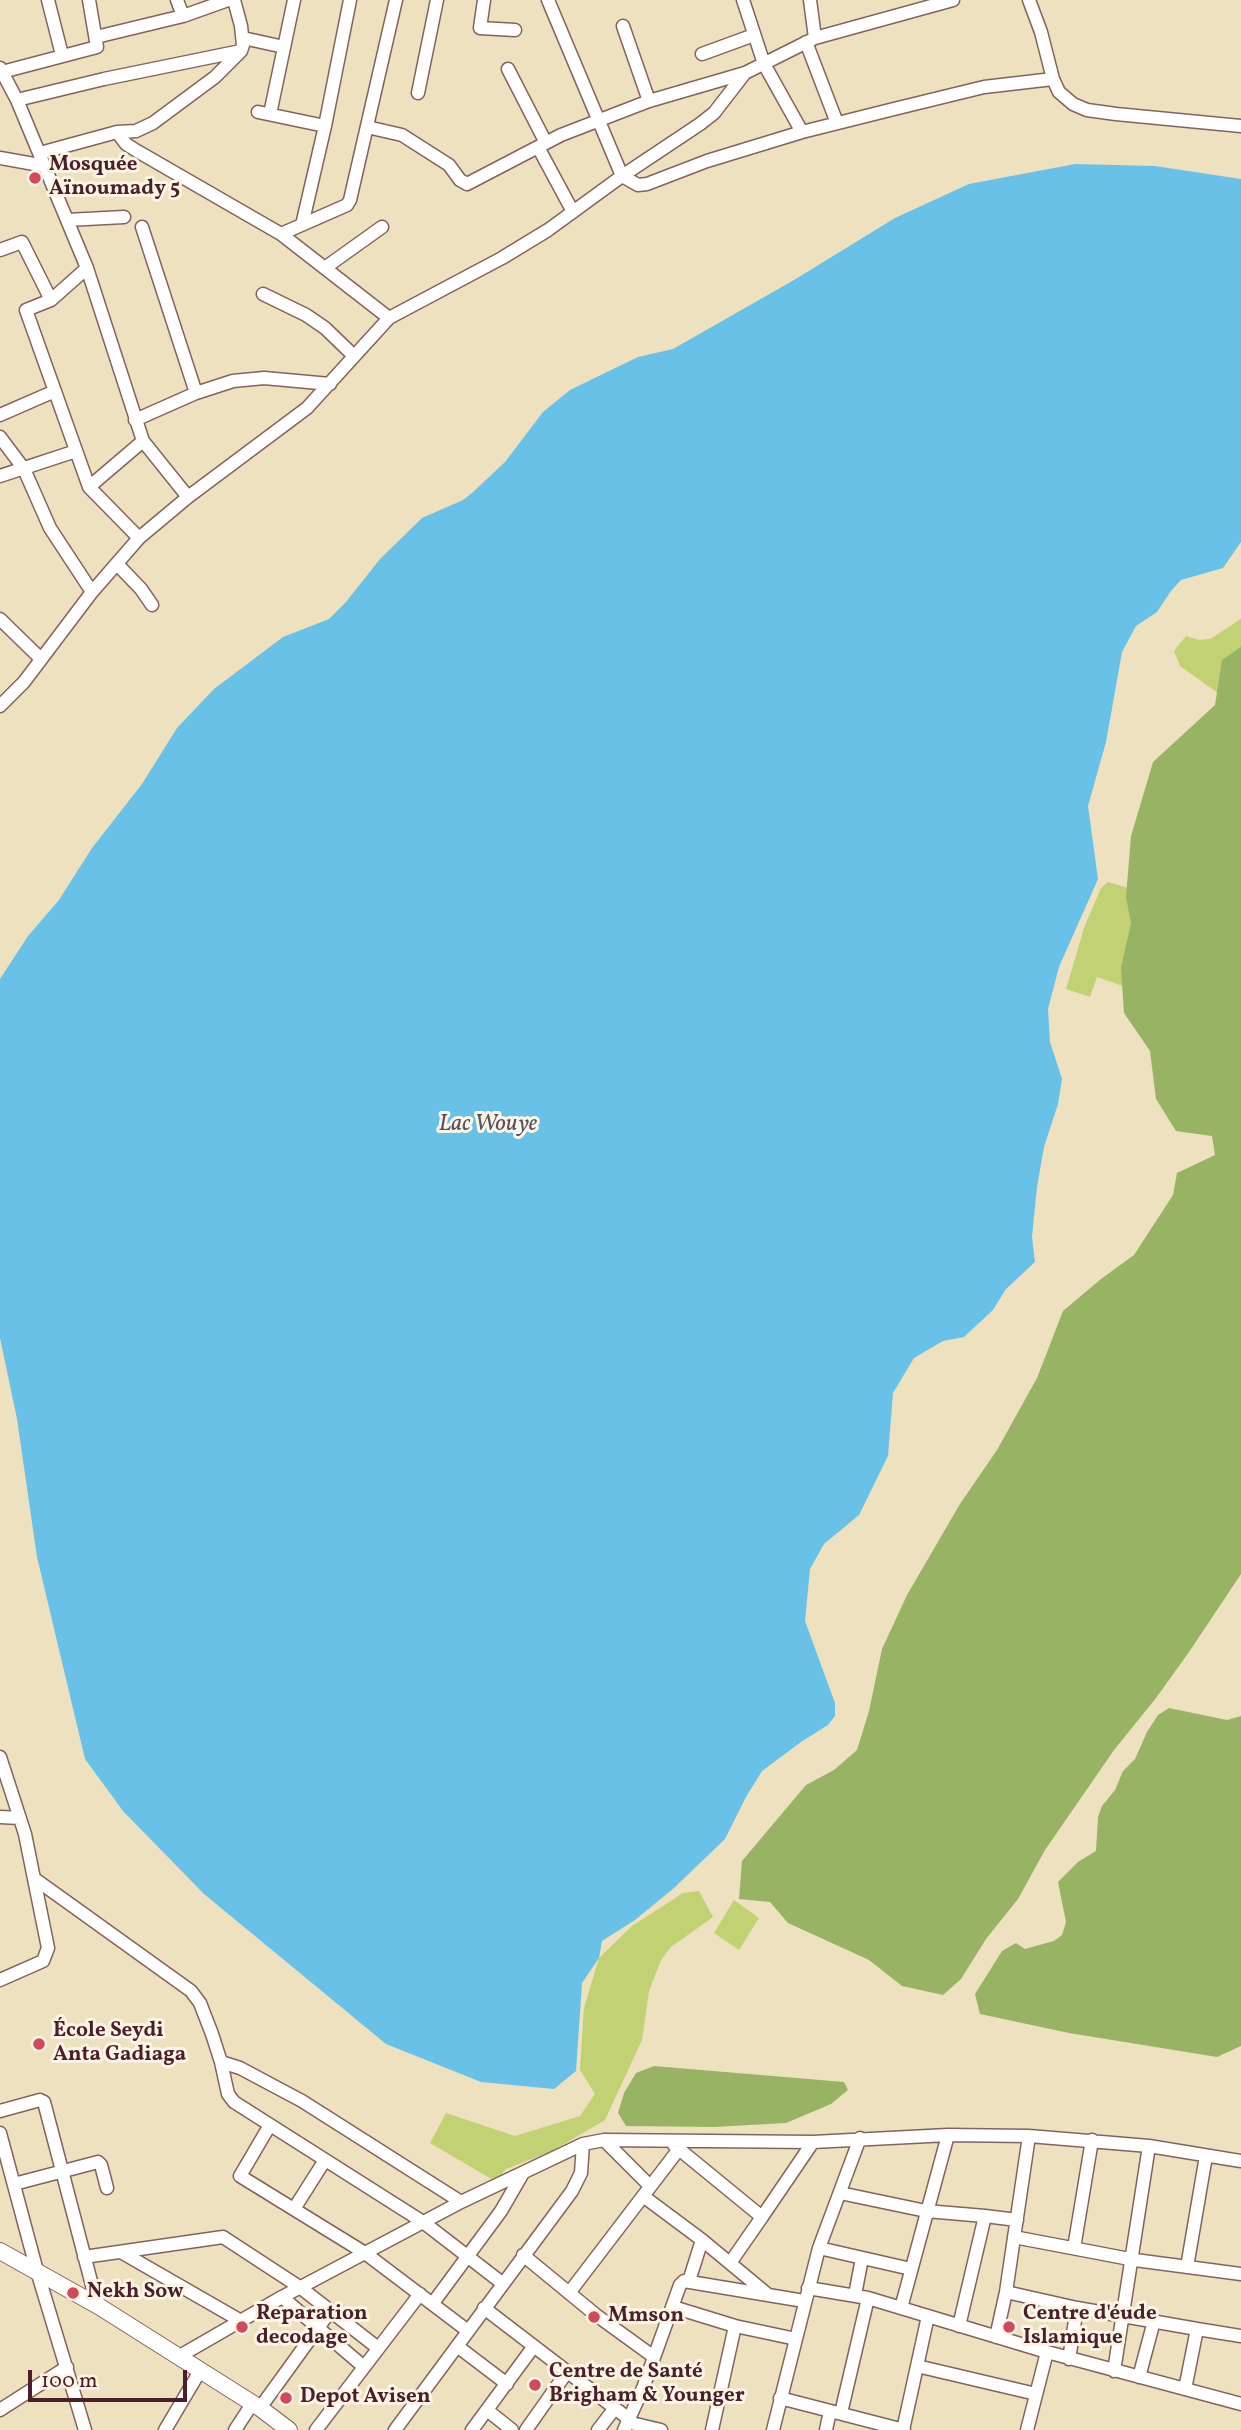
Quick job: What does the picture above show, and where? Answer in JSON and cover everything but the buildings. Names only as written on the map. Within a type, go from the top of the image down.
[{"type":"main road","points":[[1,2253],[100,2306],[289,2430]]},
{"type":"street","points":[[48,0],[62,55]]},
{"type":"street","points":[[89,0],[98,44],[94,48],[1,70],[17,100],[87,268],[142,441],[188,497]]},
{"type":"street","points":[[177,0],[183,16]]},
{"type":"street","points":[[96,37],[183,16],[228,0]]},
{"type":"street","points":[[234,0],[242,44]]},
{"type":"street","points":[[294,0],[284,47],[264,113],[325,126]]},
{"type":"street","points":[[302,225],[350,0]]},
{"type":"street","points":[[281,234],[349,203],[396,0]]},
{"type":"street","points":[[418,93],[437,0]]},
{"type":"street","points":[[484,0],[480,28],[515,30]]},
{"type":"street","points":[[548,0],[622,176],[638,185],[707,161],[837,123],[984,87],[1053,79]]},
{"type":"street","points":[[743,0],[764,64],[802,132]]},
{"type":"street","points":[[810,0],[811,40],[837,123]]},
{"type":"street","points":[[367,127],[402,135],[449,165],[460,180],[467,184],[542,145],[649,101],[745,73],[811,40],[953,0]]},
{"type":"street","points":[[1028,0],[1041,32],[1053,79],[1059,92],[1067,100],[1087,110],[1241,126]]},
{"type":"street","points":[[623,26],[649,101]]},
{"type":"street","points":[[702,54],[754,35]]},
{"type":"street","points":[[40,153],[117,132],[136,131],[153,123],[204,85],[242,44]]},
{"type":"street","points":[[17,100],[196,60],[242,44],[284,47]]},
{"type":"street","points":[[196,60],[204,85]]},
{"type":"street","points":[[508,69],[573,212]]},
{"type":"street","points":[[0,706],[24,682],[92,592],[139,538],[188,497],[288,425],[330,384],[389,318],[502,258],[573,212],[714,113],[745,73]]},
{"type":"street","points":[[117,132],[126,144],[137,151],[281,234],[389,318]]},
{"type":"street","points":[[0,158],[45,166]]},
{"type":"street","points":[[68,220],[124,216]]},
{"type":"street","points":[[142,227],[196,393]]},
{"type":"street","points":[[326,267],[382,227]]},
{"type":"street","points":[[0,250],[22,242],[51,300]]},
{"type":"street","points":[[87,268],[51,300],[26,310],[89,486],[139,538]]},
{"type":"street","points":[[263,293],[325,328],[354,356]]},
{"type":"street","points":[[135,420],[196,393],[248,378],[330,384]]},
{"type":"street","points":[[0,415],[55,391]]},
{"type":"street","points":[[0,437],[24,469],[50,528],[92,592]]},
{"type":"street","points":[[89,486],[142,441]]},
{"type":"street","points":[[0,476],[76,451]]},
{"type":"street","points":[[117,564],[152,605]]},
{"type":"street","points":[[0,619],[41,659]]},
{"type":"street","points":[[0,1757],[20,1818],[48,1948],[43,1961],[0,1980]]},
{"type":"street","points":[[0,1817],[20,1818]]},
{"type":"street","points":[[34,1879],[191,1992],[200,2003],[221,2062],[228,2094],[239,2106],[424,2222],[502,2283]]},
{"type":"street","points":[[221,2062],[240,2068],[302,2101],[461,2202]]},
{"type":"street","points":[[0,2111],[40,2100],[44,2102],[84,2257],[100,2306]]},
{"type":"street","points":[[270,2125],[240,2176],[365,2253],[468,2331]]},
{"type":"street","points":[[0,2133],[37,2271],[85,2430]]},
{"type":"street","points":[[901,2308],[948,2135]]},
{"type":"street","points":[[178,2357],[282,2297],[461,2202],[583,2144],[604,2140],[674,2144],[813,2142],[948,2135],[1029,2136],[1149,2146],[1241,2161]]},
{"type":"street","points":[[996,2337],[1006,2292],[1029,2136]]},
{"type":"street","points":[[773,2430],[819,2248],[860,2138]]},
{"type":"street","points":[[604,2140],[646,2191],[769,2295]]},
{"type":"street","points":[[1074,2248],[1092,2140]]},
{"type":"street","points":[[730,2263],[813,2142]]},
{"type":"street","points":[[412,2430],[398,2426],[578,2181],[583,2165],[583,2144]]},
{"type":"street","points":[[569,2293],[646,2191],[674,2144]]},
{"type":"street","points":[[674,2144],[762,2217]]},
{"type":"street","points":[[1114,2371],[1149,2146]]},
{"type":"street","points":[[1187,2267],[1206,2155]]},
{"type":"street","points":[[294,2209],[326,2160]]},
{"type":"street","points":[[14,2184],[98,2162],[107,2188]]},
{"type":"street","points":[[433,2304],[501,2211],[523,2173]]},
{"type":"street","points":[[840,2193],[926,2211],[1017,2220]]},
{"type":"street","points":[[959,2326],[985,2217]]},
{"type":"street","points":[[84,2257],[223,2237],[301,2288],[378,2348]]},
{"type":"street","points":[[1014,2237],[1131,2259],[1241,2274]]},
{"type":"street","points":[[689,2281],[702,2240]]},
{"type":"street","points":[[819,2248],[911,2269]]},
{"type":"street","points":[[121,2252],[241,2321]]},
{"type":"street","points":[[523,2255],[654,2357]]},
{"type":"street","points":[[855,2295],[862,2258]]},
{"type":"street","points":[[627,2424],[682,2282],[804,2301]]},
{"type":"street","points":[[808,2288],[869,2298],[1069,2359],[1241,2404]]},
{"type":"street","points":[[1006,2292],[1077,2308],[1241,2336]]},
{"type":"street","points":[[316,2430],[420,2294]]},
{"type":"street","points":[[282,2297],[364,2367]]},
{"type":"street","points":[[825,2430],[835,2412],[869,2298]]},
{"type":"street","points":[[673,2307],[735,2326],[796,2339]]},
{"type":"street","points":[[484,2308],[615,2408],[627,2424],[661,2430]]},
{"type":"street","points":[[1069,2359],[1077,2308]]},
{"type":"street","points":[[236,2430],[331,2310]]},
{"type":"street","points":[[780,2398],[903,2430],[928,2316]]},
{"type":"street","points":[[1139,2377],[1154,2321]]},
{"type":"street","points":[[712,2430],[735,2326]]},
{"type":"street","points":[[1185,2389],[1197,2329]]},
{"type":"street","points":[[457,2346],[507,2384]]},
{"type":"street","points":[[472,2430],[534,2346]]},
{"type":"street","points":[[1027,2430],[1047,2352]]},
{"type":"street","points":[[917,2366],[1036,2394]]},
{"type":"street","points":[[2,2406],[66,2367]]},
{"type":"street","points":[[165,2430],[200,2371]]},
{"type":"street","points":[[526,2430],[567,2372]]},
{"type":"street","points":[[598,2430],[615,2408]]},
{"type":"street","points":[[487,2410],[512,2430]]},
{"type":"green space","points":[[1241,619],[1241,953],[1129,988],[1097,977],[1090,997],[1066,989],[1084,928],[1101,888],[1108,882],[1164,899],[1239,708],[1180,666],[1174,651],[1186,636],[1199,640],[1210,639]]},
{"type":"green space","points":[[1241,647],[1241,1574],[1156,1698],[1114,1750],[1045,1850],[1018,1899],[986,1939],[961,1979],[943,1995],[902,1986],[869,1960],[788,1923],[770,1902],[739,1899],[742,1861],[806,1785],[834,1770],[857,1750],[869,1711],[882,1649],[907,1595],[960,1504],[997,1450],[1037,1378],[1063,1311],[1134,1255],[1173,1195],[1177,1173],[1215,1155],[1212,1136],[1176,1131],[1156,1099],[1150,1051],[1124,1013],[1121,968],[1131,923],[1126,897],[1131,836],[1153,762],[1215,705],[1222,660]]},
{"type":"green space","points":[[1169,1708],[1227,1720],[1241,1716],[1241,2046],[1217,2057],[1069,2033],[980,2014],[975,1994],[1002,1951],[1016,1943],[1025,1949],[1054,1941],[1062,1935],[1066,1922],[1058,1882],[1078,1862],[1096,1851],[1098,1817],[1102,1806],[1115,1790],[1123,1771],[1135,1759],[1158,1715]]},
{"type":"green space","points":[[699,1891],[713,1917],[671,1947],[661,1960],[649,1991],[642,2040],[605,2120],[552,2151],[506,2169],[495,2181],[430,2143],[446,2113],[515,2136],[580,2116],[595,2094],[580,2070],[584,2008],[599,1958],[632,1926],[683,1893]]},
{"type":"green space","points":[[734,1900],[759,1918],[739,1950],[714,1933]]},
{"type":"green space","points":[[654,2066],[844,2082],[848,2090],[831,2104],[786,2123],[714,2127],[626,2126],[618,2113],[624,2093],[636,2073]]},
{"type":"water","name":"Lac Wouye","points":[[1075,164],[1155,166],[1241,179],[1241,542],[1223,568],[1181,580],[1157,612],[1136,626],[1122,652],[1106,742],[1088,806],[1098,879],[1059,967],[1048,1009],[1050,1042],[1062,1079],[1058,1104],[1044,1147],[1037,1187],[1032,1237],[1035,1262],[1006,1289],[993,1310],[964,1337],[943,1341],[914,1358],[893,1393],[888,1456],[859,1515],[824,1544],[810,1569],[805,1621],[835,1703],[835,1716],[828,1725],[762,1771],[725,1839],[674,1888],[635,1920],[602,1941],[599,1958],[582,1983],[576,2071],[554,2089],[481,2082],[386,2044],[204,1894],[123,1811],[85,1759],[37,1557],[17,1419],[0,1338],[0,979],[28,936],[59,900],[92,848],[142,784],[177,728],[214,689],[283,637],[329,619],[380,559],[422,518],[463,500],[472,493],[505,462],[543,412],[570,390],[638,357],[673,349],[895,218],[969,184]]},
{"type":"place","name":"Mosquée Aïnoumady 5","points":[[35,178]]},
{"type":"place","name":"École Seydi Anta Gadiaga","points":[[39,2044]]},
{"type":"place","name":"Nekh Sow","points":[[73,2293]]},
{"type":"place","name":"Mmson","points":[[594,2317]]},
{"type":"place","name":"Reparation decodage","points":[[242,2327]]},
{"type":"place","name":"Centre d'éude Islamique","points":[[1009,2327]]},
{"type":"place","name":"Centre de Santé Brigham & Younger","points":[[535,2385]]},
{"type":"place","name":"Depot Avisen","points":[[286,2398]]}]
